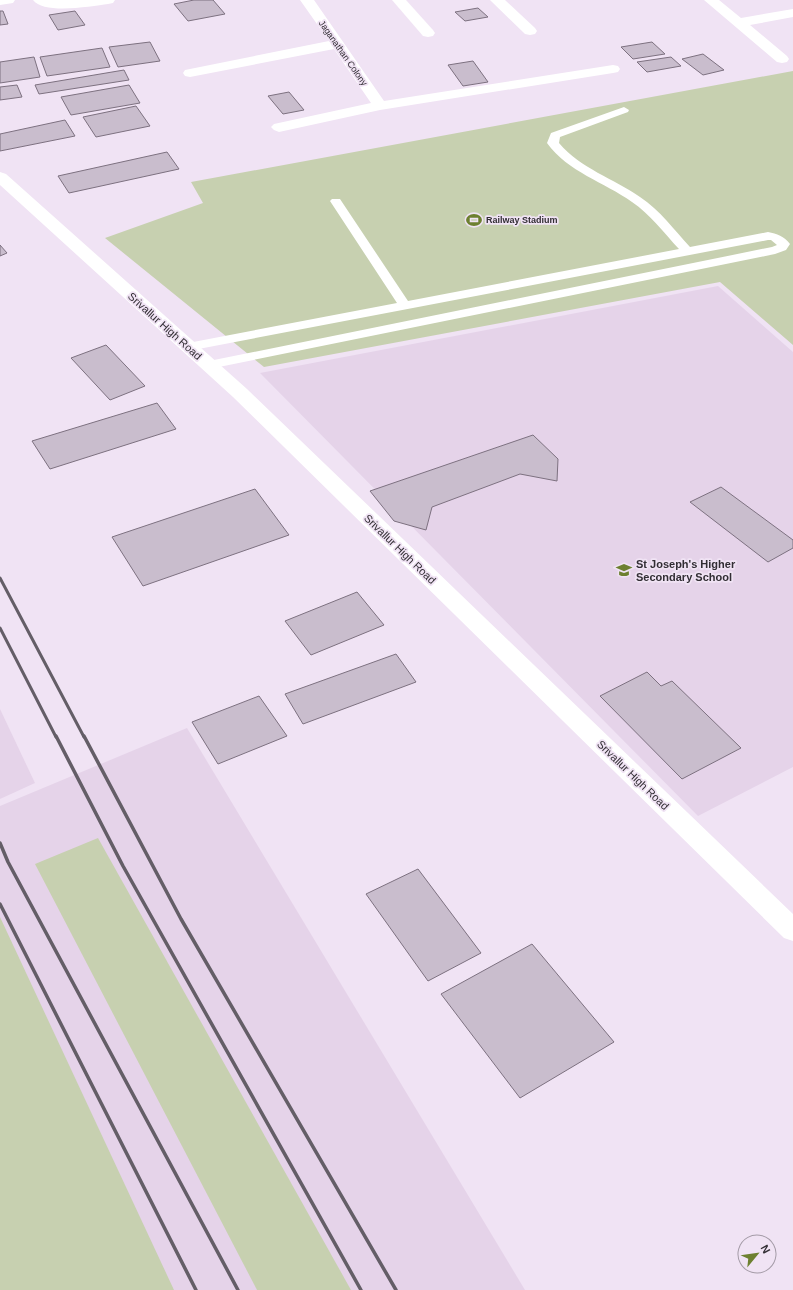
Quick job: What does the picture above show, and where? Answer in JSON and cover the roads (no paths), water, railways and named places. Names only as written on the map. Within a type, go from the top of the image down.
[{"type":"street","points":[[0,1],[8,0]]},
{"type":"street","points":[[40,0],[44,3],[60,4],[108,0]]},
{"type":"street","name":"Jaganathan Colony","points":[[307,0],[380,106]]},
{"type":"street","points":[[399,0],[428,33]]},
{"type":"street","points":[[497,0],[530,31]]},
{"type":"street","points":[[711,0],[782,59]]},
{"type":"street","points":[[739,23],[793,13]]},
{"type":"street","points":[[190,73],[337,44]]},
{"type":"street","points":[[279,127],[380,106],[612,69]]},
{"type":"street","name":"Srivallur High Road","points":[[0,177],[251,404],[793,930]]},
{"type":"lane","points":[[624,110],[555,135],[552,143],[570,161],[637,199],[687,251]]},
{"type":"lane","points":[[336,201],[405,306]]},
{"type":"lane","points":[[188,347],[768,236],[775,237],[784,244],[782,247],[775,250],[209,365]]},
{"type":"railway","points":[[0,578],[84,737]]},
{"type":"railway","points":[[0,628],[56,737]]},
{"type":"railway","points":[[56,736],[123,866],[361,1290]]},
{"type":"railway","points":[[84,736],[181,919],[396,1290]]},
{"type":"railway","points":[[0,843],[8,862],[238,1290]]},
{"type":"railway","points":[[0,904],[196,1290]]},
{"type":"place","name":"Railway Stadium","points":[[474,220]]},
{"type":"place","name":"St Joseph's Higher Secondary School","points":[[624,570]]}]
